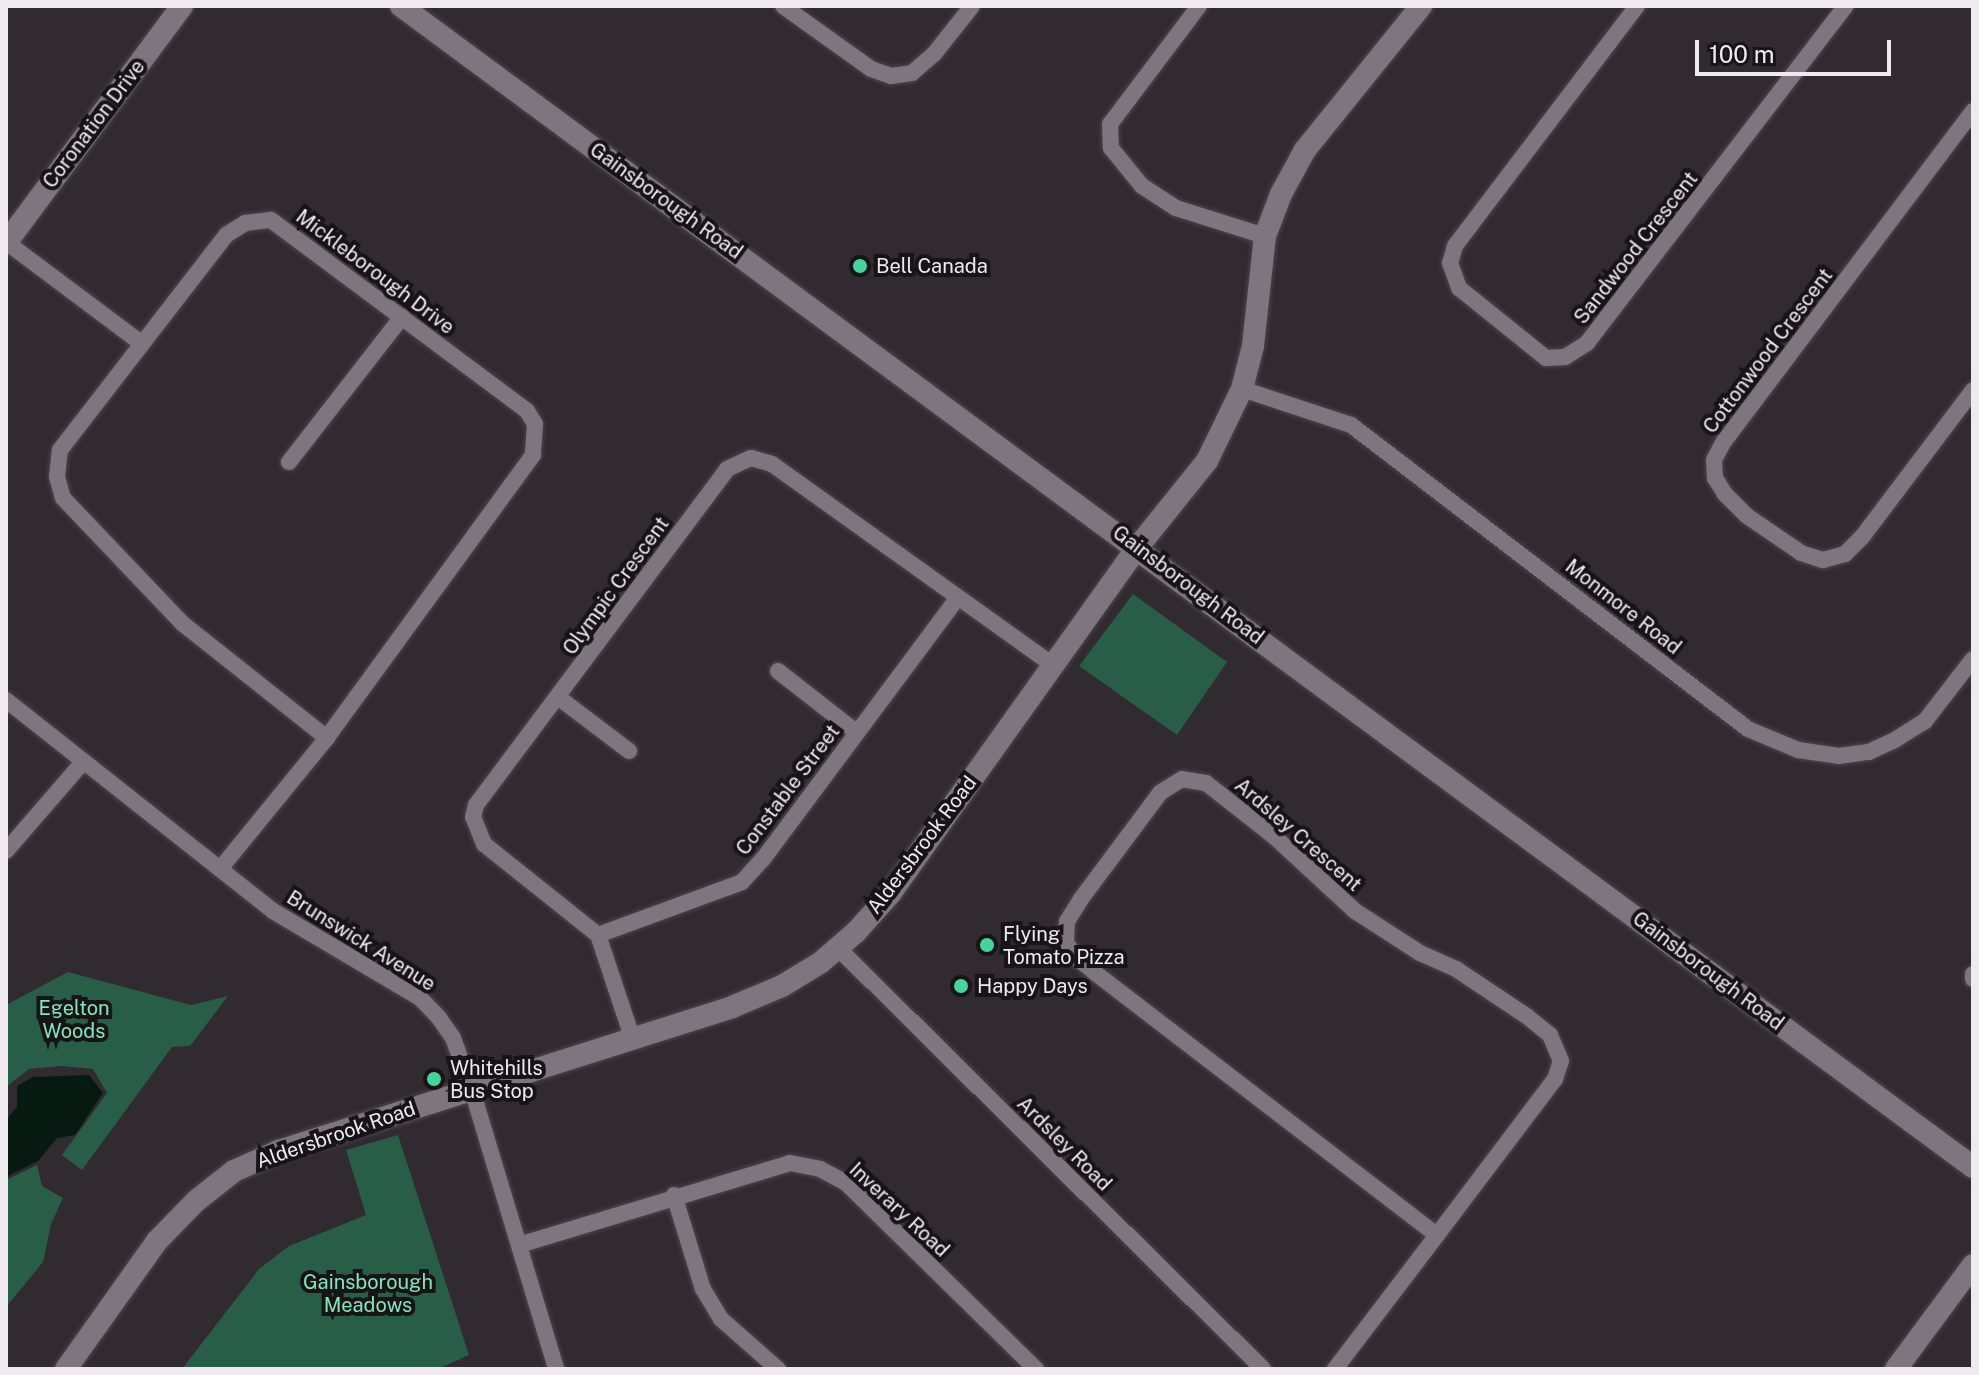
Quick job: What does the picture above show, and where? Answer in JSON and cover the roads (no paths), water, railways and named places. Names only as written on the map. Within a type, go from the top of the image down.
[{"type":"street","name":"Coronation Drive","points":[[6,242],[182,6]]},
{"type":"street","name":"Gainsborough Road","points":[[401,6],[1973,1167]]},
{"type":"street","points":[[783,6],[871,69],[891,76],[912,73],[934,54],[972,6]]},
{"type":"street","points":[[1199,6],[1110,124],[1111,148],[1142,186],[1176,208],[1265,236]]},
{"type":"street","name":"Aldersbrook Road","points":[[66,1369],[157,1241],[196,1201],[234,1171],[279,1151],[732,1007],[782,986],[838,948],[890,894],[1137,548],[1207,461],[1242,389],[1253,346],[1265,236],[1305,150],[1421,6]]},
{"type":"street","name":"Sandwood Crescent","points":[[1637,6],[1455,246],[1452,255],[1454,280],[1459,288],[1546,358],[1565,357],[1587,343],[1846,6]]},
{"type":"street","name":"Cottonwood Crescent","points":[[1973,111],[1724,441],[1714,460],[1715,478],[1725,494],[1747,516],[1801,553],[1823,560],[1845,554],[1862,537],[1973,390]]},
{"type":"street","name":"Mickleborough Drive","points":[[220,869],[327,738],[533,455],[535,424],[527,411],[271,220],[245,223],[226,235],[60,450],[57,477],[63,498],[183,624],[327,738]]},
{"type":"street","points":[[6,242],[141,343]]},
{"type":"street","points":[[289,462],[402,317]]},
{"type":"street","name":"Monmore Road","points":[[1242,389],[1351,425],[1748,729],[1798,750],[1839,756],[1869,752],[1893,741],[1925,721],[1973,659]]},
{"type":"street","name":"Olympic Crescent","points":[[598,935],[484,844],[473,817],[476,805],[559,698],[727,469],[751,458],[772,464],[1053,665]]},
{"type":"street","name":"Constable Street","points":[[598,935],[742,882],[763,859],[957,599]]},
{"type":"street","points":[[778,671],[856,732]]},
{"type":"street","points":[[559,698],[629,751]]},
{"type":"street","name":"Brunswick Avenue","points":[[6,700],[273,911],[420,998],[453,1038],[472,1090],[556,1369]]},
{"type":"street","points":[[6,851],[83,762]]},
{"type":"street","name":"Ardsley Crescent","points":[[1335,1369],[1437,1235],[1555,1079],[1561,1061],[1550,1035],[1456,969],[1420,953],[1355,911],[1276,838],[1206,783],[1182,779],[1160,793],[1081,899],[1067,921],[1066,943],[1077,958],[1094,972],[1437,1235]]},
{"type":"street","points":[[598,935],[632,1037]]},
{"type":"street","name":"Ardsley Road","points":[[838,948],[1263,1369]]},
{"type":"street","name":"Inverary Road","points":[[519,1245],[674,1195],[790,1163],[820,1169],[846,1183],[1036,1369]]},
{"type":"street","points":[[674,1195],[703,1289],[721,1319],[778,1369]]},
{"type":"street","points":[[1896,1369],[1973,1265]]},
{"type":"place","name":"Bell Canada","points":[[860,266]]},
{"type":"place","name":"Flying Tomato Pizza","points":[[987,945]]},
{"type":"place","name":"Happy Days","points":[[961,986]]},
{"type":"place","name":"Whitehills Bus Stop","points":[[434,1079]]},
{"type":"park label","name":"Egelton Woods","points":[[74,1020]]},
{"type":"park label","name":"Gainsborough Meadows","points":[[368,1294]]}]
